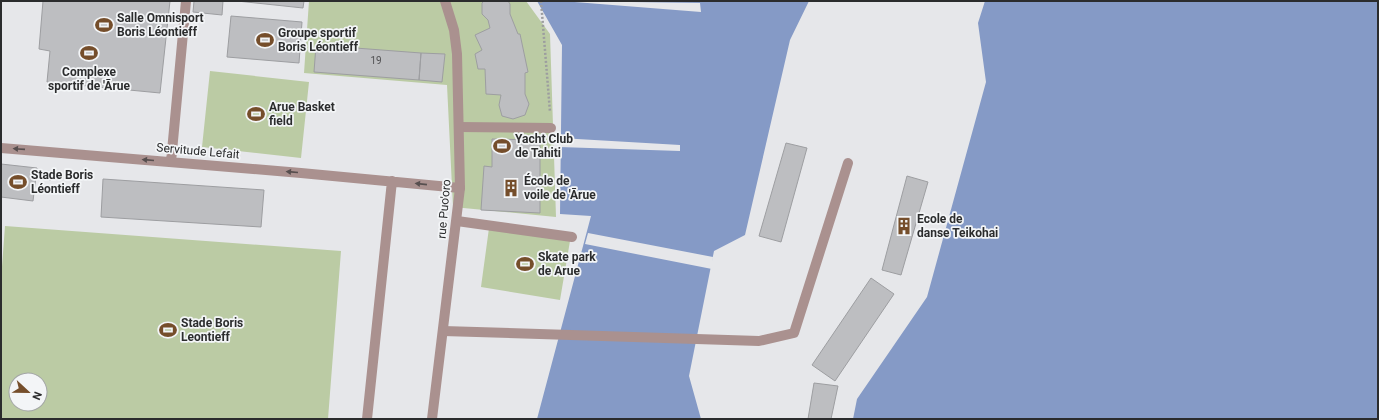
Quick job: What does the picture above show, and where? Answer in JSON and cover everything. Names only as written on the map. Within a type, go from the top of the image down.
[{"type":"street","points":[[171,162],[186,1]]},
{"type":"street","name":"rue Puo'oro","points":[[432,419],[460,188],[457,54],[454,30],[445,1]]},
{"type":"street","points":[[459,127],[551,128]]},
{"type":"street","name":"Servitude Lefait","points":[[1,148],[460,188]]},
{"type":"street","points":[[443,331],[470,333],[759,340],[794,333],[848,163]]},
{"type":"street","points":[[367,419],[392,181]]},
{"type":"street","points":[[457,221],[572,237]]},
{"type":"path","points":[[541,1],[551,128]]},
{"type":"green space","name":"Yacht Club de Tahiti","points":[[309,1],[526,1],[550,34],[556,217],[453,207],[447,85],[304,73]]},
{"type":"green space","name":"Arue Basket field","points":[[210,71],[309,82],[301,158],[202,147]]},
{"type":"green space","name":"Stade Boris Leontieff","points":[[5,226],[341,251],[328,419],[1,419],[1,280]]},
{"type":"green space","name":"Skate park de Arue","points":[[489,228],[570,241],[560,300],[481,287]]},
{"type":"water","points":[[537,1],[809,1],[790,40],[745,235],[714,251],[689,376],[701,419],[537,419],[591,216],[560,214],[562,45]]},
{"type":"water","points":[[985,1],[1378,1],[1378,419],[853,419],[857,399],[927,297],[986,82],[978,23]]},
{"type":"pier","points":[[562,1],[700,3],[701,12]]},
{"type":"pier","points":[[560,138],[680,145],[680,151],[559,147]]},
{"type":"pier","points":[[588,233],[713,257],[712,269],[585,244]]},
{"type":"building","name":"Salle Omnisport Boris Léontieff","points":[[43,1],[170,1],[160,93],[47,82],[50,51],[39,49]]},
{"type":"building","points":[[194,1],[223,1],[222,15],[193,12]]},
{"type":"building","name":"Groupe sportif Boris Léontieff","points":[[237,1],[304,1],[303,8]]},
{"type":"building","name":"Yacht Club de Tahiti","points":[[484,1],[508,1],[510,4],[510,14],[518,34],[520,34],[528,72],[525,73],[525,94],[529,104],[525,115],[513,119],[502,116],[499,105],[501,95],[486,94],[485,69],[478,69],[475,54],[482,50],[475,35],[490,28],[488,20],[482,14],[482,3]]},
{"type":"building","name":"Groupe sportif Boris Léontieff","points":[[231,16],[302,22],[299,63],[227,57]]},
{"type":"building","points":[[316,45],[421,53],[419,80],[314,72]]},
{"type":"building","points":[[421,53],[445,54],[442,82],[419,80]]},
{"type":"building","name":"École de voile de 'Ārue","points":[[492,139],[540,140],[540,213],[481,210],[484,166],[492,167]]},
{"type":"building","points":[[786,143],[807,148],[781,242],[759,236]]},
{"type":"building","name":"Stade Boris Léontieff","points":[[1,164],[37,168],[33,201],[1,197]]},
{"type":"building","points":[[40,173],[51,174],[51,180],[40,179]]},
{"type":"building","name":"Ecole de danse Teikohai","points":[[907,176],[928,182],[901,275],[882,270]]},
{"type":"building","name":"Stade Boris Léontieff","points":[[103,179],[264,190],[261,227],[101,217]]},
{"type":"building","points":[[871,278],[894,294],[835,381],[812,365]]},
{"type":"building","points":[[814,383],[838,386],[831,419],[808,419]]},
{"type":"place","name":"Salle Omnisport Boris Léontieff","points":[[104,25]]},
{"type":"place","name":"Groupe sportif Boris Léontieff","points":[[265,40]]},
{"type":"place","name":"Complexe sportif de 'Ārue","points":[[89,53]]},
{"type":"place","name":"Arue Basket field","points":[[256,114]]},
{"type":"place","name":"Yacht Club de Tahiti","points":[[502,146]]},
{"type":"place","name":"Stade Boris Léontieff","points":[[18,182]]},
{"type":"place","name":"École de voile de 'Ārue","points":[[511,188]]},
{"type":"place","name":"Ecole de danse Teikohai","points":[[904,226]]},
{"type":"place","name":"Skate park de Arue","points":[[525,264]]},
{"type":"place","name":"Stade Boris Leontieff","points":[[168,330]]}]
